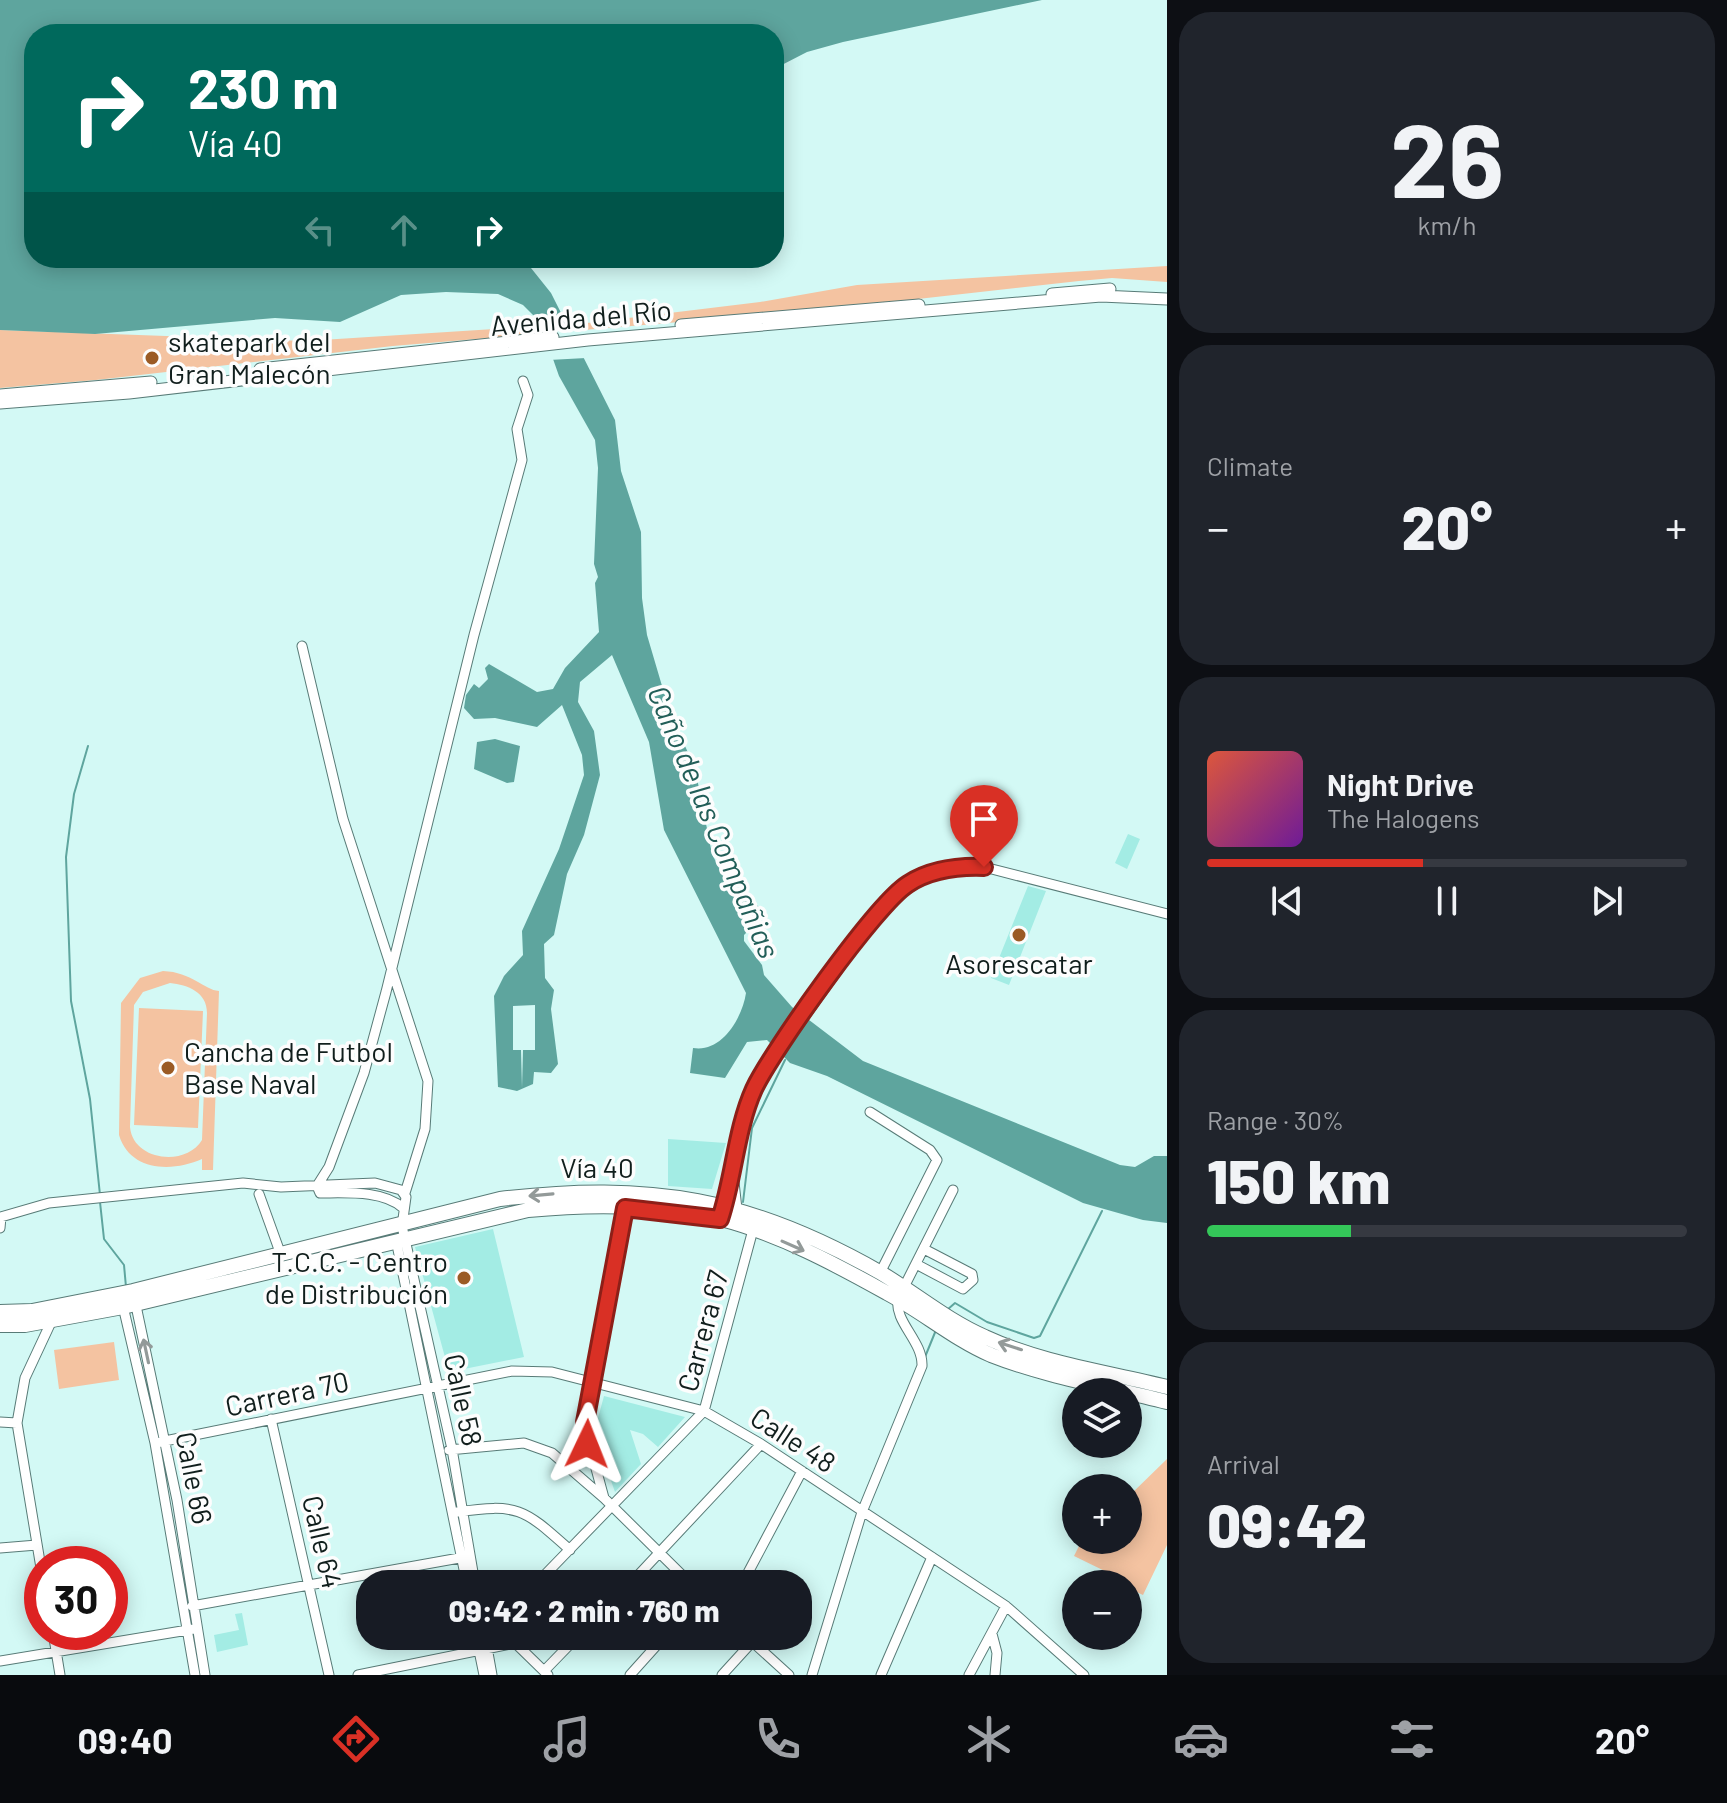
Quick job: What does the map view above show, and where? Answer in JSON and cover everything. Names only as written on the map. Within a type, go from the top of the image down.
[{"type":"highway","name":"Vía 40","points":[[0,1325],[128,1299],[399,1233],[500,1199],[559,1193],[727,1211],[880,1273],[924,1311],[952,1327],[1086,1378]]},
{"type":"highway","name":"Vía 40","points":[[755,1222],[820,1259],[901,1293]]},
{"type":"highway","name":"Vía 40","points":[[128,1299],[281,1255],[399,1233]]},
{"type":"highway","name":"Vía 40","points":[[0,1312],[55,1313]]},
{"type":"highway","name":"Vía 40","points":[[1040,1363],[1167,1387]]},
{"type":"highway","name":"Vía 40","points":[[1142,1396],[1167,1402]]},
{"type":"highway","points":[[1142,1399],[1167,1414]]},
{"type":"main road","name":"Avenida del Río","points":[[0,403],[129,393],[540,342],[1099,288],[1167,292]]},
{"type":"main road","name":"Avenida del Río","points":[[588,337],[1101,296],[1167,299]]},
{"type":"main road","name":"Avenida del Río","points":[[0,395],[167,381],[347,357],[540,342]]},
{"type":"street","points":[[317,1186],[329,1167],[364,1073],[392,969],[474,635],[522,460],[517,429],[528,395],[523,381]]},
{"type":"street","name":"Calle 58","points":[[302,646],[343,819],[428,1081],[425,1129],[405,1193],[399,1233],[447,1450],[466,1570]]},
{"type":"street","points":[[727,1211],[749,1104],[772,1058],[885,904],[908,884],[942,869],[984,867],[1167,914]]},
{"type":"street","points":[[870,1112],[930,1150],[937,1160],[880,1273]]},
{"type":"street","points":[[0,1228],[1,1217],[9,1212],[91,1198],[243,1183],[317,1186],[375,1183],[405,1193]]},
{"type":"street","points":[[317,1186],[320,1193],[371,1195],[393,1200],[403,1208]]},
{"type":"street","points":[[812,1675],[862,1512],[922,1366],[920,1351],[898,1310],[901,1293],[953,1190]]},
{"type":"street","points":[[259,1194],[281,1255]]},
{"type":"street","points":[[604,1498],[585,1434],[627,1200]]},
{"type":"street","name":"Carrera 67","points":[[550,1570],[614,1508],[704,1411],[755,1222]]},
{"type":"street","points":[[916,1264],[963,1289],[973,1280],[972,1274],[924,1249]]},
{"type":"street","name":"Calle 66","points":[[128,1299],[160,1443],[177,1500],[189,1606],[198,1662],[205,1675]]},
{"type":"street","points":[[909,1330],[924,1311]]},
{"type":"street","points":[[0,1548],[37,1545],[17,1423],[25,1378],[55,1313]]},
{"type":"street","name":"Calle 48","points":[[433,1386],[533,1370],[595,1382],[704,1411],[761,1444],[1006,1606],[1082,1674]]},
{"type":"street","name":"Carrera 70","points":[[160,1443],[433,1386]]},
{"type":"street","name":"Calle 64","points":[[271,1419],[329,1675]]},
{"type":"street","points":[[0,1422],[17,1423]]},
{"type":"street","name":"Calle 66","points":[[160,1443],[166,1502],[182,1561]]},
{"type":"street","points":[[447,1450],[524,1443],[540,1447],[604,1498],[676,1570]]},
{"type":"street","points":[[644,1570],[761,1444]]},
{"type":"street","points":[[749,1570],[802,1471]]},
{"type":"street","points":[[166,1502],[177,1500]]},
{"type":"street","points":[[458,1512],[501,1507],[519,1510],[535,1518],[570,1550]]},
{"type":"street","points":[[189,1606],[466,1557]]},
{"type":"street","name":"Calle 58","points":[[466,1557],[470,1570]]},
{"type":"street","points":[[881,1675],[932,1557]]},
{"type":"street","points":[[969,1675],[1006,1606]]},
{"type":"street","points":[[0,1661],[193,1629]]},
{"type":"street","points":[[992,1634],[997,1653],[995,1675]]},
{"type":"street","points":[[358,1675],[452,1650]]},
{"type":"street","points":[[482,1650],[484,1675]]},
{"type":"street","points":[[484,1650],[492,1675]]},
{"type":"street","points":[[522,1650],[546,1673],[566,1650]]},
{"type":"street","points":[[630,1675],[652,1650]]},
{"type":"street","points":[[722,1675],[741,1650]]},
{"type":"street","points":[[762,1650],[789,1675]]},
{"type":"street","points":[[56,1652],[60,1675]]},
{"type":"street","name":"Calle 66","points":[[195,1675],[198,1662]]},
{"type":"shaded area","points":[[1167,266],[1167,282],[1112,278],[811,311],[393,346],[0,388],[0,330],[306,341],[587,323],[760,302],[857,285]]},
{"type":"shaded area","points":[[163,971],[173,972],[219,991],[213,1170],[202,1170],[202,1159],[166,1167],[142,1162],[125,1147],[119,1135],[121,1003],[140,978]],"holes":[[[170,983],[200,995],[207,1013],[202,1140],[194,1149],[173,1157],[150,1153],[140,1147],[130,1127],[134,1005],[143,992]]]},
{"type":"shaded area","name":"Cancha de Futbol Base Naval","points":[[139,1008],[203,1011],[198,1128],[134,1125]]},
{"type":"shaded area","points":[[114,1342],[119,1380],[59,1389],[54,1350]]},
{"type":"shaded area","points":[[1167,1459],[1167,1545],[1143,1595],[1142,1570],[1103,1570],[1074,1556],[1142,1554],[1142,1483]]},
{"type":"water","points":[[0,0],[1042,0],[843,42],[807,52],[784,64],[784,24],[24,24],[24,268],[531,268],[551,293],[615,420],[621,471],[641,532],[642,598],[647,635],[670,713],[695,768],[712,854],[727,884],[762,909],[762,917],[744,935],[744,941],[762,965],[764,975],[792,1007],[863,1061],[1120,1165],[1135,1167],[1154,1156],[1167,1156],[1167,1223],[1143,1220],[1083,1203],[827,1076],[790,1063],[767,1040],[747,1042],[725,1078],[690,1073],[693,1048],[703,1048],[721,1040],[735,1023],[746,993],[664,830],[649,742],[612,655],[580,682],[578,702],[594,731],[600,775],[584,835],[567,874],[554,935],[544,944],[545,978],[554,990],[551,1009],[558,1064],[551,1073],[534,1072],[533,1084],[517,1091],[498,1087],[494,996],[504,976],[523,955],[522,931],[559,849],[584,775],[582,755],[562,705],[537,727],[495,718],[474,719],[464,708],[466,695],[474,684],[479,688],[488,679],[485,668],[489,664],[537,692],[553,689],[565,668],[599,632],[595,583],[598,577],[594,564],[598,468],[595,440],[559,376],[540,322],[523,305],[498,294],[446,292],[401,295],[340,322],[275,318],[95,334],[0,330]]},
{"type":"water","points":[[495,739],[520,746],[514,782],[507,783],[474,769],[477,742]]},
{"type":"pier","points":[[571,324],[586,358],[549,360],[539,326]]},
{"type":"pier","points":[[535,1005],[535,1050],[523,1050],[522,1088],[521,1050],[513,1050],[513,1006]]},
{"type":"building","points":[[1128,834],[1140,839],[1127,869],[1115,863]]},
{"type":"building","name":"Asorescatar","points":[[1028,886],[1046,891],[1009,985],[991,978]]},
{"type":"building","points":[[668,1139],[726,1143],[712,1189],[668,1186]]},
{"type":"building","name":"T.C.C. - Centro de Distribución","points":[[493,1229],[524,1357],[449,1372],[415,1247]]},
{"type":"building","points":[[604,1396],[685,1417],[658,1447],[643,1434],[630,1430],[641,1464],[615,1492],[594,1433]]},
{"type":"building","points":[[242,1613],[248,1645],[217,1652],[214,1635],[239,1630],[235,1614]]},
{"type":"waterway","points":[[88,746],[74,794],[66,857],[71,1001],[90,1099],[100,1195]]},
{"type":"waterway","points":[[743,1202],[752,1128],[785,1060]]},
{"type":"waterway","points":[[100,1202],[104,1239],[124,1265],[126,1287]]},
{"type":"waterway","points":[[947,1310],[955,1303],[987,1322],[1034,1338],[1040,1336],[1102,1211]]},
{"type":"waterway","points":[[925,1357],[936,1330]]},
{"type":"place","name":"skatepark del Gran Malecón","points":[[152,358]]},
{"type":"place","name":"Asorescatar","points":[[1019,935]]},
{"type":"place","name":"Cancha de Futbol Base Naval","points":[[168,1068]]},
{"type":"place","name":"T.C.C. - Centro de Distribución","points":[[464,1278]]},
{"type":"route","points":[[587,1444],[585,1422],[607,1318],[625,1208],[720,1219],[733,1175],[738,1141],[754,1090],[772,1058],[875,915],[896,893],[922,876],[942,869],[984,867]]},
{"type":"water label","name":"Caño de las Compañias","points":[[713,822]]}]
